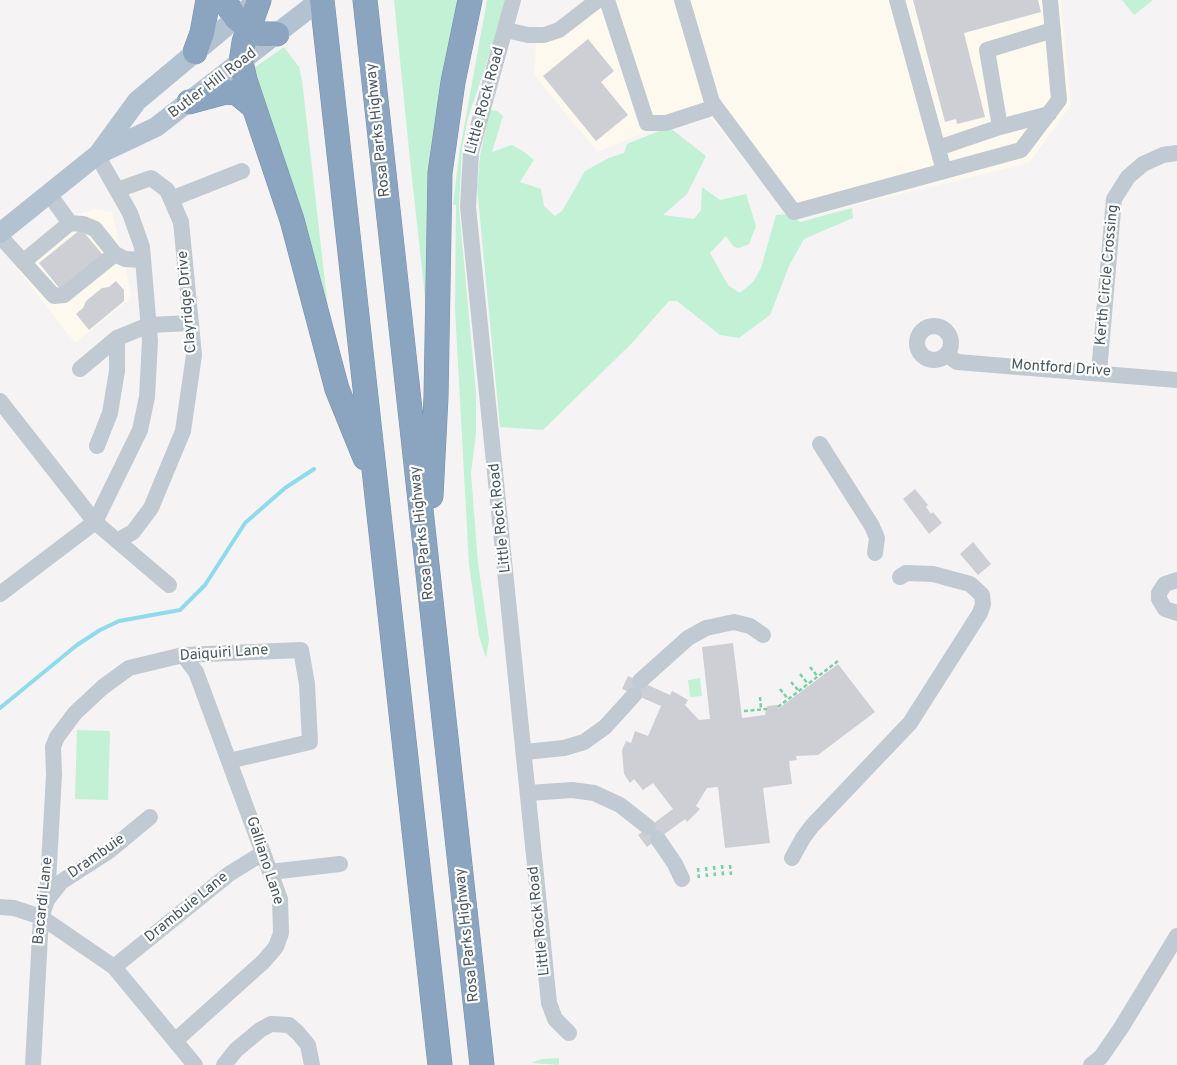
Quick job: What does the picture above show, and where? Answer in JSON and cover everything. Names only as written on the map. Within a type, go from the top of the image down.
[{"type":"highway","points":[[195,52],[202,33],[208,0]]},
{"type":"highway","points":[[236,15],[258,0]]},
{"type":"highway","points":[[321,0],[328,47],[440,1065]]},
{"type":"highway","points":[[427,562],[436,397],[440,172],[452,89],[470,0]]},
{"type":"highway","name":"Rosa Parks Highway","points":[[366,8],[482,1065]]},
{"type":"highway","points":[[236,15],[259,34],[277,34]]},
{"type":"highway","points":[[236,15],[241,62],[292,220],[337,389],[376,486]]},
{"type":"highway","points":[[189,102],[226,92],[237,94],[254,107]]},
{"type":"main road","name":"Butler Hill Road","points":[[0,234],[97,155],[156,127],[321,0]]},
{"type":"main road","name":"Butler Hill Road","points":[[97,155],[137,101],[236,15]]},
{"type":"street","name":"Little Rock Road","points":[[513,0],[506,30],[481,110],[471,152],[468,207],[520,701],[536,886],[550,1010],[558,1023],[569,1033]]},
{"type":"street","points":[[506,30],[528,35],[544,35],[559,30],[598,0]]},
{"type":"street","points":[[608,0],[647,124],[666,123],[715,107]]},
{"type":"street","points":[[682,0],[715,107],[794,212],[1021,150],[1059,100],[1050,0]]},
{"type":"street","points":[[897,0],[944,171]]},
{"type":"street","points":[[1000,126],[987,50],[1053,30]]},
{"type":"street","points":[[938,148],[1000,126],[1049,114]]},
{"type":"street","name":"Kerth Circle Crossing","points":[[1099,372],[1114,199],[1128,177],[1143,164],[1163,155],[1177,153]]},
{"type":"street","points":[[0,594],[95,522],[140,430],[147,397],[149,325],[142,248],[130,213],[97,155]]},
{"type":"street","points":[[171,199],[242,172]]},
{"type":"street","name":"Clayridge Drive","points":[[117,190],[151,178],[167,190],[181,222],[194,355],[183,431],[151,508],[133,532],[117,541]]},
{"type":"street","points":[[49,194],[70,223]]},
{"type":"street","points":[[23,262],[70,223],[83,224],[96,230],[115,254],[125,260],[143,260]]},
{"type":"street","points":[[0,234],[54,296],[64,295],[115,254]]},
{"type":"street","points":[[80,369],[117,338],[149,325],[191,323]]},
{"type":"street","points":[[97,446],[110,412],[117,371],[117,338]]},
{"type":"street","name":"Montford Drive","points":[[946,355],[957,362],[1099,372],[1177,380]]},
{"type":"street","points":[[0,401],[95,522],[169,585]]},
{"type":"street","points":[[820,444],[846,488],[872,526],[878,538],[875,553]]},
{"type":"street","points":[[792,858],[812,826],[910,723],[973,628],[980,613],[983,604],[982,595],[970,584],[933,574],[906,573],[900,577]]},
{"type":"street","points":[[1177,580],[1164,584],[1159,594],[1159,599],[1165,609],[1177,613]]},
{"type":"street","points":[[525,752],[564,748],[584,742],[605,727],[637,688],[688,638],[706,628],[734,622],[750,626],[763,635]]},
{"type":"street","name":"Daiquiri Lane","points":[[56,737],[75,713],[103,687],[129,668],[183,655],[301,650],[307,684],[310,742],[229,761]]},
{"type":"street","name":"Galliano Lane","points":[[176,1040],[248,977],[276,947],[281,933],[280,900],[196,672],[183,655]]},
{"type":"street","name":"Bacardi Lane","points":[[33,1065],[41,917],[47,900],[54,776],[53,747],[56,737]]},
{"type":"street","points":[[529,793],[572,790],[594,793],[620,806],[653,833],[675,864],[682,879]]},
{"type":"street","name":"Drambuie","points":[[47,900],[61,882],[109,851],[150,816]]},
{"type":"street","name":"Drambuie Lane","points":[[114,967],[229,874],[263,853]]},
{"type":"street","points":[[270,872],[340,864]]},
{"type":"street","points":[[0,906],[14,908],[41,917],[114,967],[196,1065]]},
{"type":"street","points":[[1092,1065],[1121,1028],[1177,936]]},
{"type":"street","points":[[224,1065],[228,1058],[242,1044],[271,1024],[289,1025],[298,1032],[308,1045],[312,1065]]},
{"type":"path","points":[[778,707],[838,661]]},
{"type":"path","points":[[810,667],[818,677]]},
{"type":"path","points":[[800,674],[808,684]]},
{"type":"path","points":[[791,682],[798,691]]},
{"type":"path","points":[[780,689],[788,700]]},
{"type":"path","points":[[760,697],[761,709]]},
{"type":"path","points":[[744,711],[767,708]]},
{"type":"path","points":[[722,865],[723,876]]},
{"type":"path","points":[[730,865],[731,875]]},
{"type":"path","points":[[714,866],[715,876]]},
{"type":"path","points":[[706,867],[707,877]]},
{"type":"path","points":[[698,868],[699,878]]},
{"type":"shaded area","points":[[588,0],[1061,0],[1071,105],[1029,163],[802,218],[781,206],[708,115],[653,129],[598,152],[534,75],[537,26],[559,25]]},
{"type":"shaded area","points":[[96,209],[112,212],[132,297],[75,343],[13,264],[76,215]]},
{"type":"green space","points":[[394,0],[458,0],[426,306],[410,160]]},
{"type":"green space","points":[[487,0],[505,0],[491,50],[468,118],[462,148],[459,208],[476,393],[476,434],[471,473],[478,563],[489,639],[486,658],[479,636],[469,565],[455,309],[456,205],[453,205],[459,155]]},
{"type":"green space","points":[[1122,0],[1153,0],[1134,15]]},
{"type":"green space","points":[[284,47],[299,67],[302,80],[330,326],[251,70]]},
{"type":"green space","points":[[490,110],[497,111],[503,116],[492,152],[512,145],[534,160],[520,182],[541,189],[544,206],[555,216],[562,211],[585,171],[609,158],[624,153],[627,144],[669,127],[706,156],[687,194],[663,215],[694,219],[701,210],[702,187],[720,200],[746,194],[756,226],[749,244],[739,248],[734,247],[726,236],[710,253],[728,285],[740,293],[753,282],[761,268],[776,215],[790,214],[800,222],[852,208],[853,218],[804,239],[789,266],[770,315],[739,338],[720,335],[677,301],[669,301],[632,343],[543,430],[500,427],[477,187],[480,156]]},
{"type":"green space","points":[[700,678],[702,696],[690,697],[688,680]]},
{"type":"green space","points":[[77,730],[110,731],[108,800],[75,799]]},
{"type":"green space","points":[[559,1058],[559,1065],[531,1063],[542,1059]]},
{"type":"building","points":[[913,0],[1038,0],[1041,12],[964,33],[985,117],[957,124],[956,119],[945,122]]},
{"type":"building","points":[[588,39],[614,71],[601,82],[628,115],[596,141],[543,76]]},
{"type":"building","points":[[81,229],[103,255],[60,289],[39,263]]},
{"type":"building","points":[[116,281],[124,290],[124,301],[89,330],[76,314],[83,308],[86,301],[102,288],[109,287]]},
{"type":"building","points":[[915,489],[928,505],[926,507],[931,514],[933,512],[942,523],[929,534],[903,499]]},
{"type":"building","points":[[973,542],[991,564],[978,575],[960,554]]},
{"type":"building","points":[[733,643],[742,718],[765,715],[767,706],[778,705],[778,709],[838,664],[875,712],[818,755],[796,756],[797,760],[789,761],[792,784],[763,788],[770,843],[725,848],[718,787],[707,788],[696,806],[700,809],[687,822],[685,819],[647,847],[638,835],[673,809],[653,783],[643,790],[634,779],[630,783],[624,774],[622,750],[626,741],[631,743],[635,731],[648,736],[661,706],[622,689],[628,676],[670,695],[672,691],[688,700],[685,705],[699,720],[710,719],[702,647]]},
{"type":"waterway","points":[[0,708],[77,645],[100,630],[119,621],[180,610],[205,585],[245,523],[285,488],[314,469]]}]
